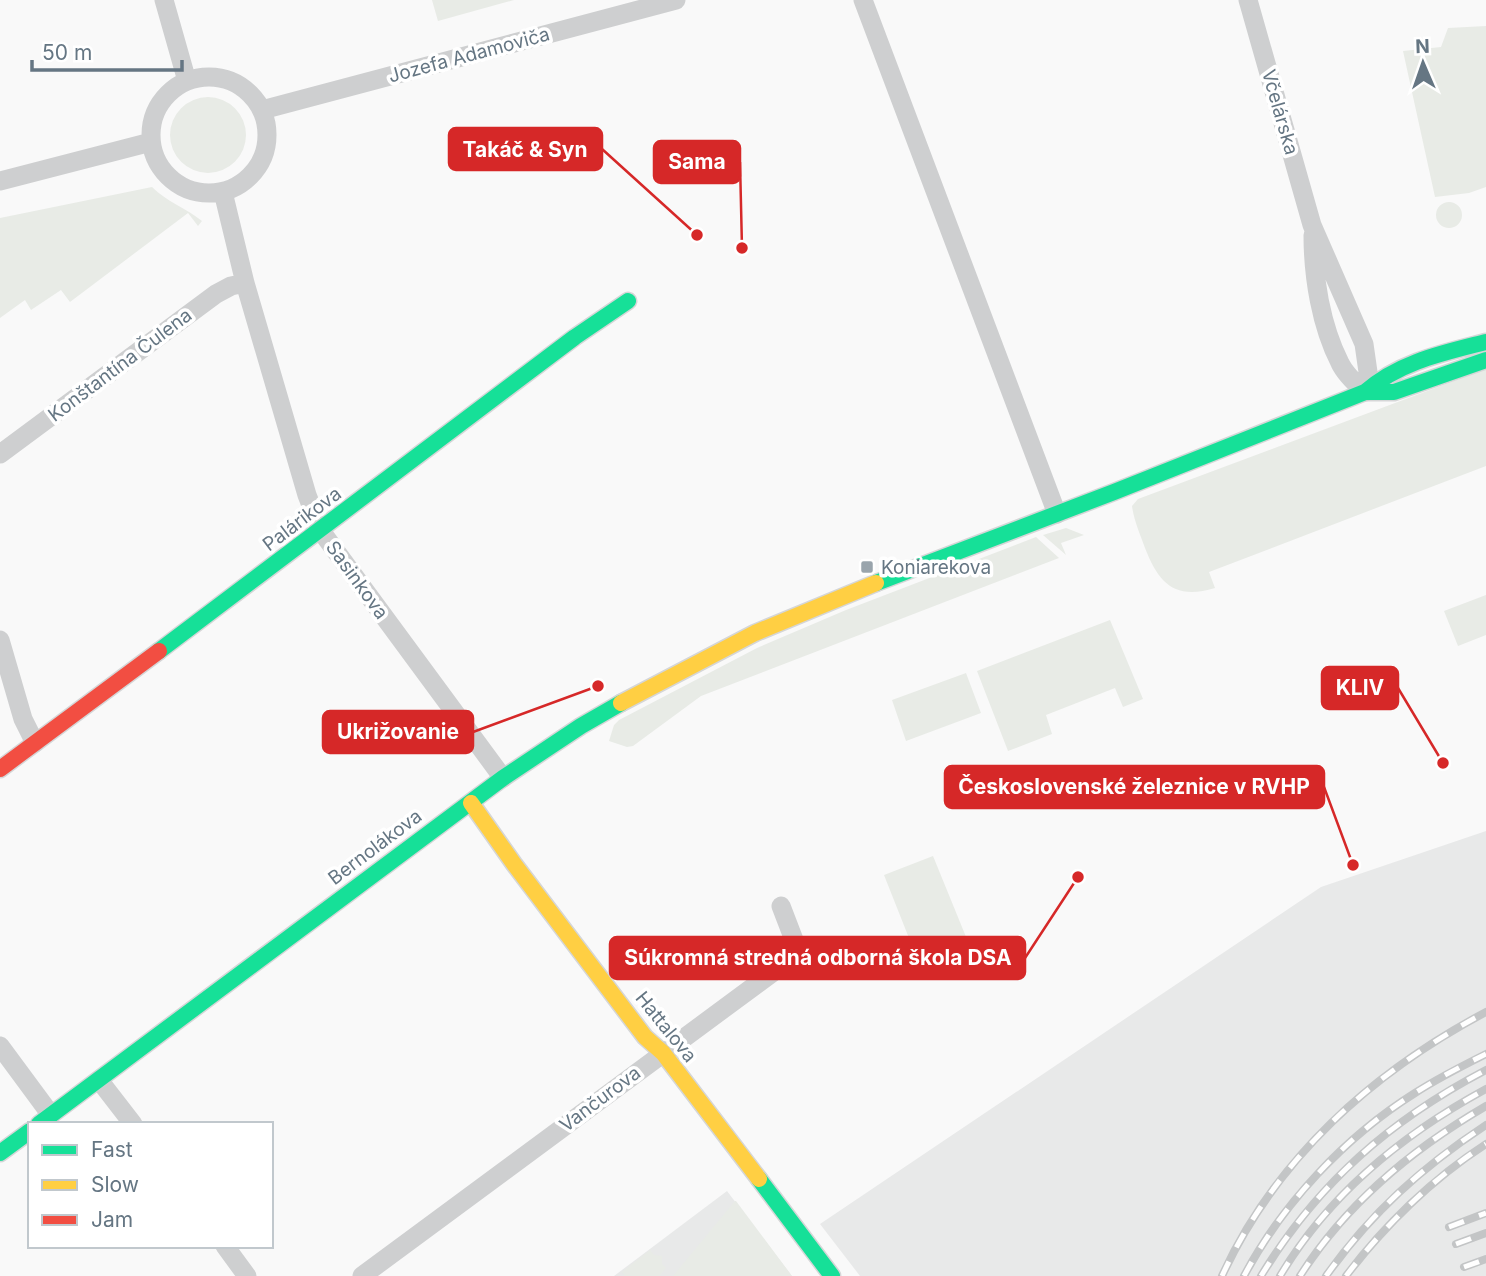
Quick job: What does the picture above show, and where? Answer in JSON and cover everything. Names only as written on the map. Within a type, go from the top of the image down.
[{"type":"street","points":[[164,0],[187,80]]},
{"type":"street","name":"Jozefa Adamoviča","points":[[262,110],[676,0]]},
{"type":"street","points":[[863,0],[1057,514],[1365,392],[1387,374],[1486,342]]},
{"type":"street","name":"Včelárska","points":[[1248,0],[1312,225],[1364,344],[1368,372],[1365,392]]},
{"type":"street","points":[[218,77],[235,82],[256,99],[262,110],[266,122],[266,142],[259,164],[243,183],[223,192],[209,193],[180,186],[167,177],[157,161],[151,142],[150,123],[162,99],[172,88],[187,80],[218,77]]},
{"type":"street","points":[[0,181],[151,142]]},
{"type":"street","name":"Sasinkova","points":[[223,192],[245,282],[307,495],[321,531],[503,778]]},
{"type":"street","name":"Včelárska","points":[[1312,225],[1313,265],[1327,326],[1340,365],[1365,392]]},
{"type":"street","name":"Konštantína Čulena","points":[[0,454],[216,294],[245,282]]},
{"type":"street","name":"Palárikova","points":[[0,769],[321,531],[531,369],[628,301]]},
{"type":"street","points":[[1364,344],[1378,354],[1413,365]]},
{"type":"street","points":[[1365,392],[1394,392],[1486,360]]},
{"type":"street","points":[[1323,408],[1338,381],[1340,365]]},
{"type":"street","name":"Bernolákova","points":[[45,1119],[503,778],[581,726],[755,632],[1057,514]]},
{"type":"street","points":[[0,640],[23,719],[35,743]]},
{"type":"street","name":"Hattalova","points":[[471,803],[645,1037],[663,1053],[832,1276]]},
{"type":"street","name":"Vančurova","points":[[362,1276],[799,953],[781,906]]},
{"type":"street","points":[[0,1046],[45,1119]]},
{"type":"street","points":[[99,1080],[131,1122]]},
{"type":"street","points":[[0,1153],[28,1132]]},
{"type":"street","points":[[226,1248],[247,1276]]},
{"type":"shaded area","points":[[432,0],[514,0],[438,21]]},
{"type":"shaded area","points":[[1486,26],[1486,187],[1469,193],[1435,197],[1403,51],[1441,47],[1448,28]]},
{"type":"shaded area","points":[[201,97],[215,97],[229,103],[240,114],[246,135],[243,150],[235,162],[215,173],[201,173],[187,167],[176,156],[170,142],[170,128],[176,114],[187,103]]},
{"type":"shaded area","points":[[152,187],[202,221],[198,226],[188,213],[70,302],[61,290],[31,310],[25,300],[0,318],[0,218]]},
{"type":"shaded area","points":[[1449,202],[1458,206],[1462,215],[1458,224],[1449,228],[1440,224],[1436,215],[1440,206]]},
{"type":"shaded area","points":[[1486,369],[1486,466],[1209,572],[1215,588],[1189,592],[1179,590],[1163,580],[1150,561],[1134,517],[1132,506],[1138,499]]},
{"type":"shaded area","points":[[1066,528],[1084,535],[1061,543],[1066,555],[1043,535]]},
{"type":"shaded area","points":[[1036,537],[1059,558],[701,696],[633,746],[627,747],[609,741],[614,725],[619,720],[757,648],[846,610]]},
{"type":"shaded area","points":[[1486,595],[1486,635],[1458,646],[1444,611]]},
{"type":"shaded area","points":[[1110,620],[1143,699],[1123,707],[1115,688],[1046,715],[1052,734],[1008,751],[977,671]]},
{"type":"shaded area","points":[[966,673],[981,713],[906,741],[892,700]]},
{"type":"shaded area","points":[[1486,831],[1486,1276],[860,1276],[820,1224],[1321,887]]},
{"type":"shaded area","points":[[933,856],[973,954],[924,976],[884,875]]},
{"type":"shaded area","points":[[727,1191],[792,1276],[614,1276]]},
{"type":"shaded area","points":[[735,1201],[792,1276],[673,1276]]},
{"type":"shaded area","points":[[650,1250],[654,1255],[662,1256],[662,1264],[666,1268],[659,1276],[625,1276],[622,1272]]},
{"type":"railway","points":[[1222,1276],[1244,1233],[1270,1193],[1299,1156],[1332,1122],[1405,1062],[1486,1012]]},
{"type":"railway","points":[[1244,1276],[1277,1223],[1340,1151],[1415,1093],[1486,1054]]},
{"type":"railway","points":[[1261,1276],[1307,1212],[1359,1157],[1418,1110],[1486,1070]]},
{"type":"railway","points":[[1280,1276],[1321,1219],[1370,1169],[1397,1146],[1486,1089]]},
{"type":"railway","points":[[1300,1276],[1338,1225],[1382,1180],[1432,1141],[1486,1106]]},
{"type":"railway","points":[[1326,1276],[1361,1232],[1399,1193],[1440,1157],[1486,1125]]},
{"type":"railway","points":[[1346,1276],[1376,1239],[1410,1204],[1447,1172],[1486,1144]]},
{"type":"railway","points":[[1449,1227],[1486,1213]]},
{"type":"railway","points":[[1456,1244],[1486,1233]]},
{"type":"railway","points":[[1464,1267],[1486,1259]]},
{"type":"traffic: fast","points":[[159,651],[575,337],[628,301]]},
{"type":"traffic: fast","points":[[876,583],[1365,392],[1392,373],[1422,360],[1486,342]]},
{"type":"traffic: fast","points":[[1365,392],[1394,392],[1486,360]]},
{"type":"traffic: fast","points":[[42,1122],[503,778],[621,703]]},
{"type":"traffic: fast","points":[[0,1153],[28,1132]]},
{"type":"traffic: fast","points":[[759,1179],[832,1276]]},
{"type":"traffic: slow","points":[[621,703],[755,633],[876,583]]},
{"type":"traffic: slow","points":[[471,803],[645,1037],[663,1053],[759,1179]]},
{"type":"traffic: jam","points":[[0,769],[159,651]]},
{"type":"place","name":"Takáč & Syn","points":[[697,235]]},
{"type":"place","name":"Sama","points":[[742,248]]},
{"type":"place","name":"Koniarekova","points":[[867,567]]},
{"type":"place","name":"Ukrižovanie","points":[[598,686]]},
{"type":"place","name":"KLIV","points":[[1443,763]]},
{"type":"place","name":"Československé železnice v RVHP","points":[[1353,865]]},
{"type":"place","name":"Súkromná stredná odborná škola DSA","points":[[1078,877]]}]
